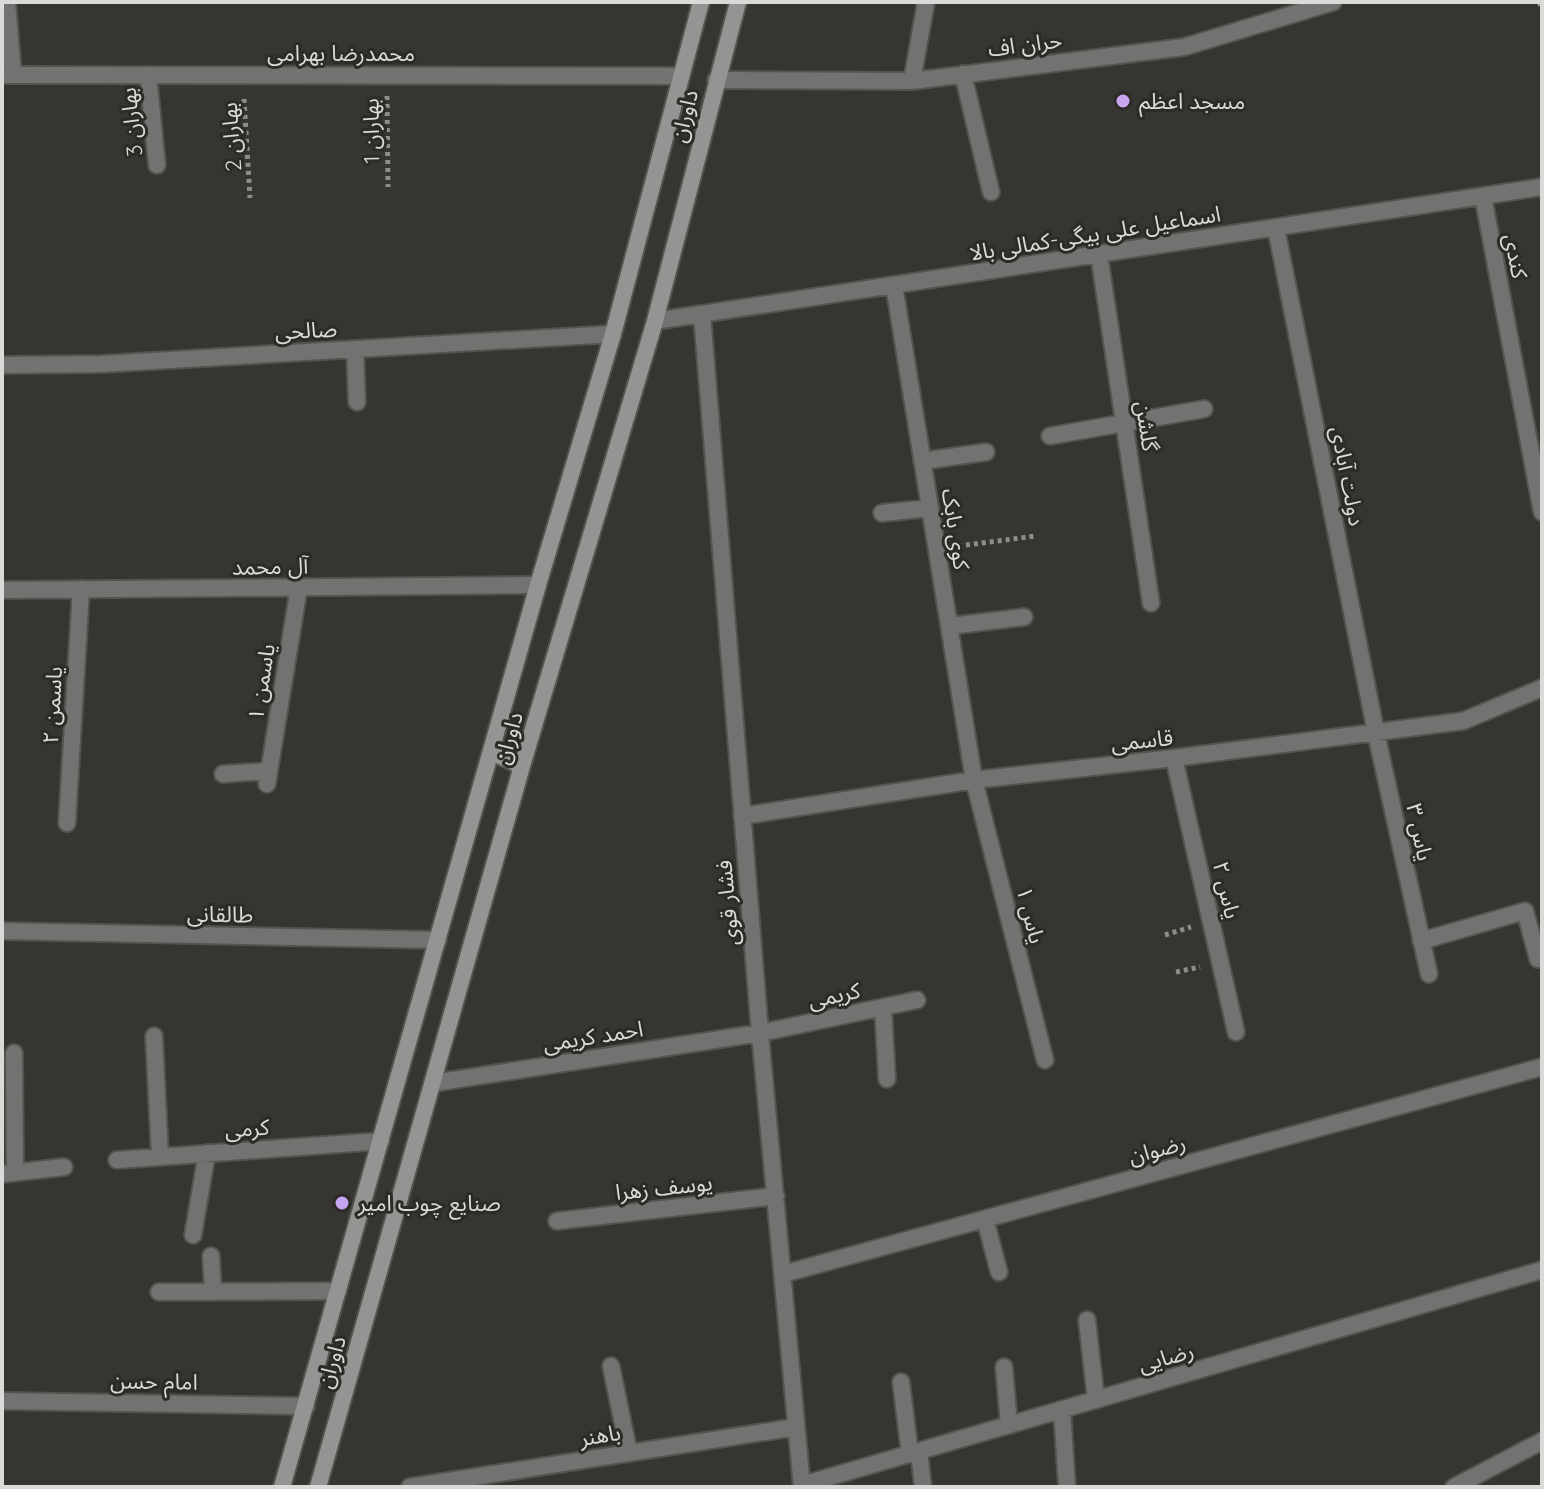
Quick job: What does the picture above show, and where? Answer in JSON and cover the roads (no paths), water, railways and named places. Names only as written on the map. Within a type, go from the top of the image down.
[{"type":"main road","name":"داوران","points":[[282,1487],[538,585],[613,334],[701,2]]},
{"type":"main road","name":"داوران","points":[[318,1487],[522,766],[655,321],[738,2]]},
{"type":"main road","points":[[491,752],[522,766]]},
{"type":"street","points":[[7,2],[8,74]]},
{"type":"street","points":[[912,81],[926,2]]},
{"type":"street","name":"حران اف","points":[[716,80],[912,81],[1184,47],[1333,2]]},
{"type":"street","name":"محمدرضا بهرامی","points":[[8,74],[680,76]]},
{"type":"street","points":[[963,74],[991,192]]},
{"type":"street","name":"بهاران 3","points":[[148,75],[157,165]]},
{"type":"street","name":"اسماعیل علی بیگی-کمالی بالا","points":[[655,321],[1542,187]]},
{"type":"street","name":"کندی","points":[[1483,196],[1542,512]]},
{"type":"street","name":"دولت آبادی","points":[[1276,228],[1376,733]]},
{"type":"street","name":"گلشن","points":[[1099,254],[1151,603]]},
{"type":"street","name":"کوی بابک","points":[[894,285],[974,780]]},
{"type":"street","name":"فشار قوی","points":[[702,314],[760,1033],[802,1486]]},
{"type":"street","name":"صالحی","points":[[2,365],[101,364],[613,334]]},
{"type":"street","points":[[355,349],[357,402]]},
{"type":"street","points":[[1050,436],[1204,409]]},
{"type":"street","points":[[922,461],[986,452]]},
{"type":"street","points":[[882,513],[930,508]]},
{"type":"street","name":"آل محمد","points":[[2,590],[538,585]]},
{"type":"street","name":"یاسمن ۱","points":[[223,774],[268,777],[299,587]]},
{"type":"street","name":"یاسمن ۲","points":[[67,823],[81,589]]},
{"type":"street","points":[[950,626],[1024,617]]},
{"type":"street","name":"قاسمی","points":[[742,816],[974,780],[1463,721],[1542,688]]},
{"type":"street","name":"یاس ۳","points":[[1376,733],[1429,974]]},
{"type":"street","name":"یاس ۲","points":[[1174,758],[1236,1032]]},
{"type":"street","name":"یاس ۱","points":[[974,780],[1045,1060]]},
{"type":"street","points":[[1421,941],[1525,911],[1538,959]]},
{"type":"street","name":"طالقانی","points":[[2,931],[438,940]]},
{"type":"street","name":"کریمی","points":[[760,1033],[917,1000]]},
{"type":"street","points":[[883,1007],[887,1079]]},
{"type":"street","name":"احمد کریمی","points":[[433,1083],[760,1033]]},
{"type":"street","points":[[154,1036],[160,1157]]},
{"type":"street","points":[[14,1053],[9,1173],[64,1167]]},
{"type":"street","name":"رضوان","points":[[783,1274],[1542,1067]]},
{"type":"street","name":"کرمی","points":[[117,1160],[381,1141]]},
{"type":"street","points":[[193,1235],[207,1153]]},
{"type":"street","name":"یوسف زهرا","points":[[557,1221],[776,1196]]},
{"type":"street","points":[[985,1219],[999,1272]]},
{"type":"street","points":[[211,1256],[213,1292]]},
{"type":"street","name":"رضایی","points":[[802,1486],[1542,1270]]},
{"type":"street","points":[[159,1292],[338,1291]]},
{"type":"street","points":[[1087,1320],[1096,1400]]},
{"type":"street","points":[[611,1366],[629,1453]]},
{"type":"street","points":[[1004,1367],[1009,1425]]},
{"type":"street","points":[[901,1382],[923,1487]]},
{"type":"street","name":"امام حسن","points":[[2,1401],[306,1406]]},
{"type":"street","points":[[1062,1410],[1067,1487]]},
{"type":"street","name":"باهنر","points":[[410,1487],[796,1427]]},
{"type":"street","points":[[1454,1487],[1542,1441]]},
{"type":"place","name":"مسجد اعظم","points":[[1123,101]]},
{"type":"place","name":"صنایع چوب امیر","points":[[342,1203]]}]
